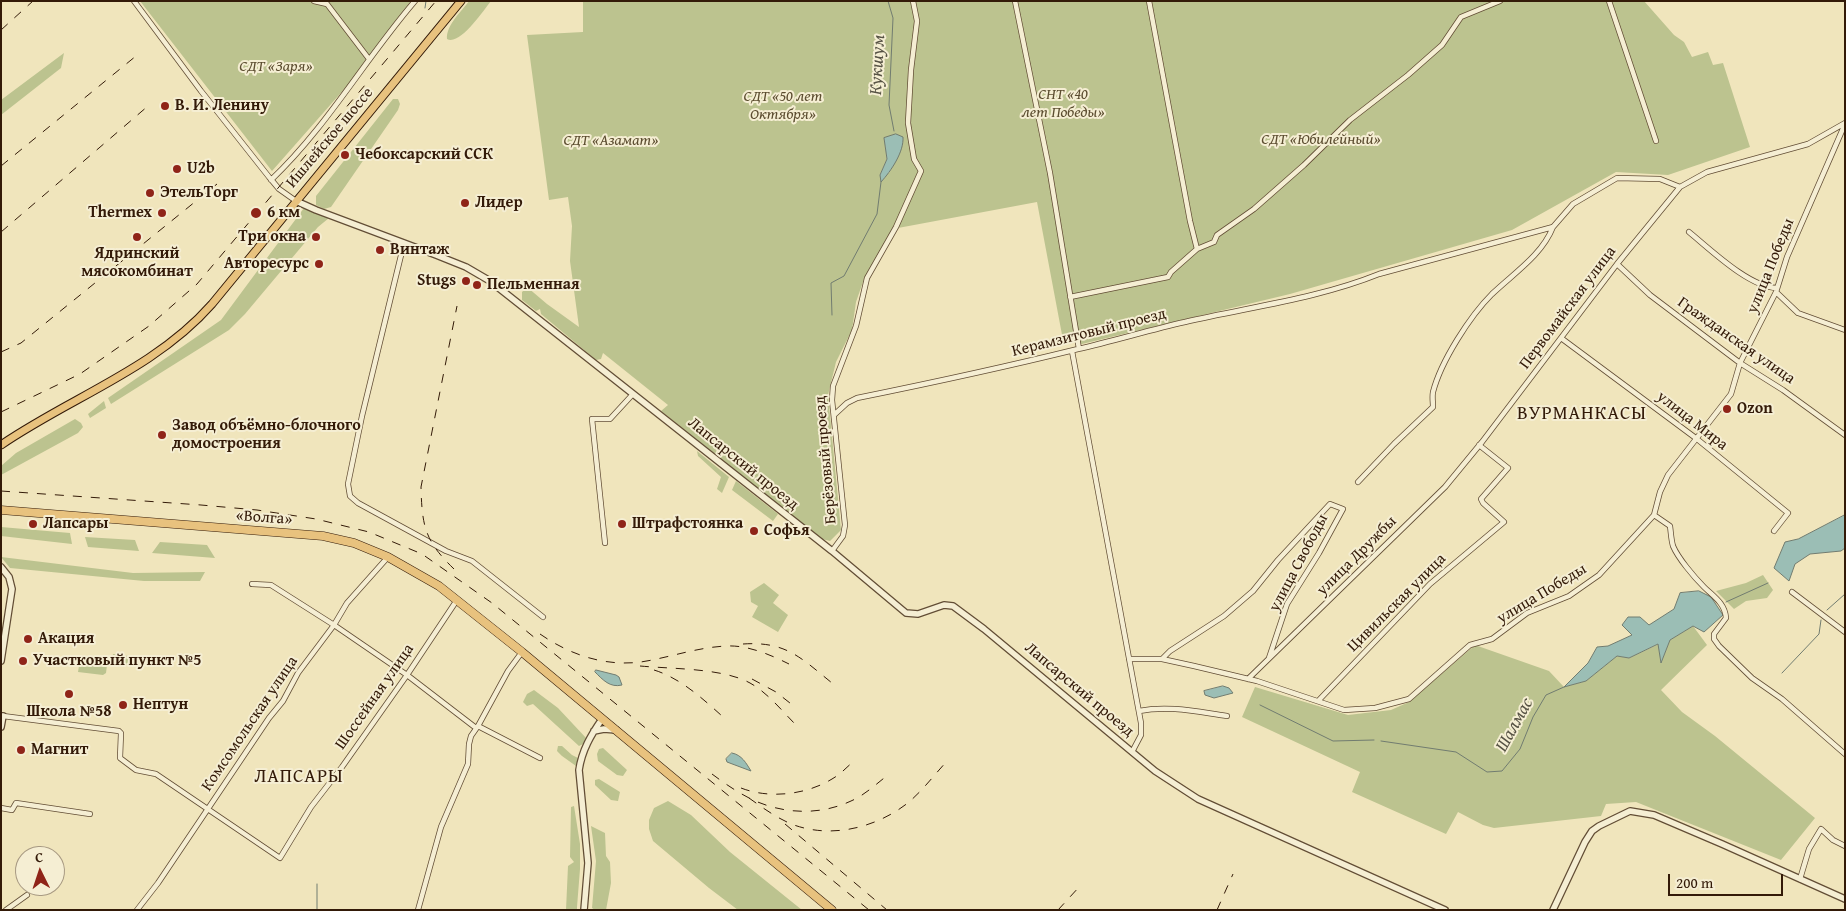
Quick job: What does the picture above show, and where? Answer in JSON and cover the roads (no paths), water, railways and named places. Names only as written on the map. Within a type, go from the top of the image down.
[{"type":"highway","name":"«Волга»","points":[[1,510],[323,536],[354,543],[388,557],[422,576],[457,600],[499,633],[832,910]]},
{"type":"main road","name":"Ишлейское шоссе","points":[[1,446],[138,364],[180,336],[212,304],[461,1]]},
{"type":"street","points":[[134,1],[201,91],[278,189],[296,201]]},
{"type":"street","points":[[314,1],[328,4],[369,59]]},
{"type":"street","points":[[271,180],[290,161],[347,92],[369,59],[415,1]]},
{"type":"street","name":"Берёзовый проезд","points":[[832,551],[842,536],[845,525],[833,386],[856,326],[867,278],[896,227],[922,171],[914,159],[908,123],[911,70],[917,21],[913,1]]},
{"type":"street","points":[[1015,1],[1050,173],[1079,349]]},
{"type":"street","points":[[1149,1],[1190,221],[1197,249]]},
{"type":"street","points":[[1070,297],[1168,277],[1170,272],[1197,249],[1214,242],[1217,236],[1249,213],[1304,165],[1350,120],[1408,75],[1442,45],[1461,17],[1500,1]]},
{"type":"street","points":[[1609,1],[1656,141]]},
{"type":"street","points":[[1358,482],[1433,407],[1432,394],[1462,332],[1491,296],[1548,240],[1553,227],[1573,204],[1617,178],[1660,179],[1680,187],[1708,172],[1808,144],[1845,124]]},
{"type":"street","name":"улица Победы","points":[[1129,659],[1162,659],[1248,679],[1319,700],[1344,710],[1375,708],[1409,699],[1470,645],[1492,639],[1527,613],[1568,596],[1599,575],[1654,515],[1664,482],[1731,394],[1740,363],[1776,290],[1787,257],[1845,124]]},
{"type":"street","name":"Первомайская улица","points":[[1479,446],[1616,264],[1680,187]]},
{"type":"street","name":"Лапсарский проезд","points":[[296,201],[466,267],[490,281],[832,551],[906,612],[918,614],[944,605],[953,606],[984,629],[1156,772],[1198,799],[1445,910]]},
{"type":"street","name":"Керамзитовый проезд","points":[[834,415],[847,403],[857,398],[1072,351],[1184,322],[1292,299],[1553,227]]},
{"type":"street","points":[[1689,232],[1736,270],[1776,290],[1798,313],[1845,330]]},
{"type":"street","points":[[404,243],[362,416],[348,484],[350,496],[358,503],[430,542],[472,561],[543,617]]},
{"type":"street","name":"Гражданская улица","points":[[1616,264],[1650,295],[1740,363],[1783,390],[1845,435]]},
{"type":"street","name":"улица Мира","points":[[1561,338],[1697,439],[1788,513],[1774,531]]},
{"type":"street","points":[[1072,351],[1139,711],[1141,735],[1132,752]]},
{"type":"street","points":[[605,543],[592,419],[610,419],[633,394]]},
{"type":"street","name":"улица Дружбы","points":[[1248,679],[1444,486],[1479,446]]},
{"type":"street","name":"Цивильская улица","points":[[1319,700],[1430,584],[1504,522],[1482,503],[1481,499],[1508,468],[1479,446]]},
{"type":"street","name":"улица Свободы","points":[[1162,659],[1170,651],[1224,616],[1253,591],[1278,560],[1330,504],[1343,508],[1319,553],[1287,604],[1268,658]]},
{"type":"street","points":[[1654,515],[1670,526],[1673,546],[1677,553],[1699,581],[1720,602],[1726,612],[1726,618],[1714,634],[1714,639],[1719,646],[1752,678],[1782,699],[1843,752],[1845,746]]},
{"type":"street","name":"Комсомольская улица","points":[[137,910],[158,883],[269,718],[283,701],[298,673],[347,603],[388,557]]},
{"type":"street","points":[[1,567],[9,577],[12,589],[1,661]]},
{"type":"street","points":[[252,584],[271,585],[334,624],[477,727],[540,758]]},
{"type":"street","points":[[1792,592],[1845,632]]},
{"type":"street","name":"Шоссейная улица","points":[[207,810],[280,858],[311,807],[342,767],[407,675],[457,600]]},
{"type":"street","points":[[418,910],[441,827],[468,764],[471,736],[508,671],[522,652]]},
{"type":"street","points":[[1139,711],[1172,708],[1227,716]]},
{"type":"street","points":[[592,710],[595,722],[594,731]]},
{"type":"street","points":[[1,728],[2,716],[119,731],[121,734],[120,758],[136,770],[156,774],[207,810]]},
{"type":"street","points":[[584,910],[588,863],[579,770],[582,753],[602,719]]},
{"type":"street","points":[[594,731],[604,729],[616,730]]},
{"type":"street","points":[[1,808],[12,810],[16,803],[90,814]]},
{"type":"street","points":[[1553,910],[1592,831],[1598,826],[1630,812],[1654,815],[1845,899]]},
{"type":"street","points":[[1800,879],[1809,849],[1821,829],[1833,840],[1845,846]]},
{"type":"street","points":[[6,910],[26,896]]},
{"type":"water","points":[[896,134],[903,137],[903,143],[893,167],[881,182],[880,175],[887,159],[884,138]]},
{"type":"water","points":[[1845,515],[1845,548],[1841,551],[1810,554],[1795,564],[1789,581],[1774,568],[1785,542],[1798,539]]},
{"type":"water","points":[[1699,591],[1711,597],[1723,615],[1704,632],[1693,626],[1670,640],[1661,663],[1658,644],[1629,658],[1617,656],[1586,681],[1564,687],[1588,663],[1597,647],[1608,646],[1632,635],[1622,625],[1628,617],[1640,617],[1649,625],[1674,609],[1680,593]]},
{"type":"water","points":[[596,670],[616,675],[619,677],[622,685],[618,686],[607,683],[595,672]]},
{"type":"water","points":[[1223,686],[1229,688],[1233,693],[1214,698],[1205,695],[1204,691]]},
{"type":"water","points":[[732,753],[741,757],[751,771],[727,762],[726,759]]},
{"type":"waterway","points":[[425,8],[426,1]]},
{"type":"waterway","name":"Кукшум","points":[[888,1],[893,18],[889,105],[894,131]]},
{"type":"waterway","points":[[832,315],[831,283],[844,276],[877,214],[881,182]]},
{"type":"waterway","name":"Шалмас","points":[[1726,602],[1768,583]]},
{"type":"waterway","points":[[1827,610],[1845,594]]},
{"type":"waterway","points":[[1782,673],[1819,634],[1821,620]]},
{"type":"waterway","name":"Шалмас","points":[[1381,741],[1456,752],[1487,772],[1502,771],[1520,749],[1533,717],[1546,695],[1564,687]]},
{"type":"waterway","name":"Шалмас","points":[[1260,705],[1333,741],[1374,740]]},
{"type":"waterway","points":[[317,884],[317,910]]},
{"type":"railway","points":[[1,30],[33,1]]},
{"type":"railway","points":[[1,412],[80,374],[149,326],[197,284],[436,1]]},
{"type":"railway","points":[[1,166],[136,56]]},
{"type":"railway","points":[[1,232],[148,106]]},
{"type":"railway","points":[[1,352],[21,343],[217,184]]},
{"type":"railway","points":[[454,569],[437,550],[427,533],[422,513],[421,487],[457,306]]},
{"type":"railway","points":[[1,491],[257,510],[316,519],[369,532],[422,554],[492,603],[869,910]]},
{"type":"railway","points":[[540,634],[579,655],[608,662],[637,662],[698,650],[735,646],[767,654],[789,664]]},
{"type":"railway","points":[[743,644],[771,645],[782,648],[802,659],[832,683]]},
{"type":"railway","points":[[640,666],[712,672],[739,678],[763,692],[796,725]]},
{"type":"railway","points":[[654,670],[682,683],[722,716]]},
{"type":"railway","points":[[752,679],[776,692],[795,707]]},
{"type":"railway","points":[[741,788],[775,794],[787,794],[811,789],[832,779],[856,759]]},
{"type":"railway","points":[[749,798],[776,816],[794,825],[824,831],[854,828],[869,824],[897,811],[909,802],[948,760]]},
{"type":"railway","points":[[712,774],[751,799],[763,804],[775,808],[801,811],[826,809],[856,799],[888,775]]},
{"type":"railway","points":[[785,824],[887,910]]},
{"type":"railway","points":[[1217,910],[1233,874]]},
{"type":"railway","points":[[1058,910],[1080,886]]},
{"type":"place","name":"В. И. Ленину","points":[[165,106]]},
{"type":"place","name":"Чебоксарский ССК","points":[[345,155]]},
{"type":"place","name":"U2b","points":[[177,169]]},
{"type":"place","name":"ЭтельТорг","points":[[150,193]]},
{"type":"place","name":"Лидер","points":[[465,203]]},
{"type":"place","name":"Thermex","points":[[162,213]]},
{"type":"place","name":"6 км","points":[[256,213]]},
{"type":"place","name":"Ядринский мясокомбинат","points":[[137,237]]},
{"type":"place","name":"Три окна","points":[[316,237]]},
{"type":"place","name":"Винтаж","points":[[380,250]]},
{"type":"place","name":"Авторесурс","points":[[319,264]]},
{"type":"place","name":"Stugs","points":[[466,281]]},
{"type":"place","name":"Пельменная","points":[[477,285]]},
{"type":"place","name":"Ozon","points":[[1727,409]]},
{"type":"place","name":"Завод объёмно-блочного домостроения","points":[[162,435]]},
{"type":"place","name":"Лапсары","points":[[33,524]]},
{"type":"place","name":"Штрафстоянка","points":[[622,524]]},
{"type":"place","name":"Софья","points":[[754,531]]},
{"type":"place","name":"Акация","points":[[28,639]]},
{"type":"place","name":"Участковый пункт №5","points":[[23,661]]},
{"type":"place","name":"Школа №58","points":[[69,694]]},
{"type":"place","name":"Нептун","points":[[123,705]]},
{"type":"place","name":"Магнит","points":[[21,750]]},
{"type":"district","name":"ВУРМАНКАСЫ","points":[[1582,414]]},
{"type":"district","name":"ЛАПСАРЫ","points":[[299,777]]},
{"type":"park label","name":"СДТ «Заря»","points":[[276,67]]},
{"type":"park label","name":"СНТ «40 лет Победы»","points":[[1063,104]]},
{"type":"park label","name":"СДТ «50 лет Октября»","points":[[783,106]]},
{"type":"park label","name":"СДТ «Юбилейный»","points":[[1321,140]]},
{"type":"park label","name":"СДТ «Азамат»","points":[[611,141]]}]
